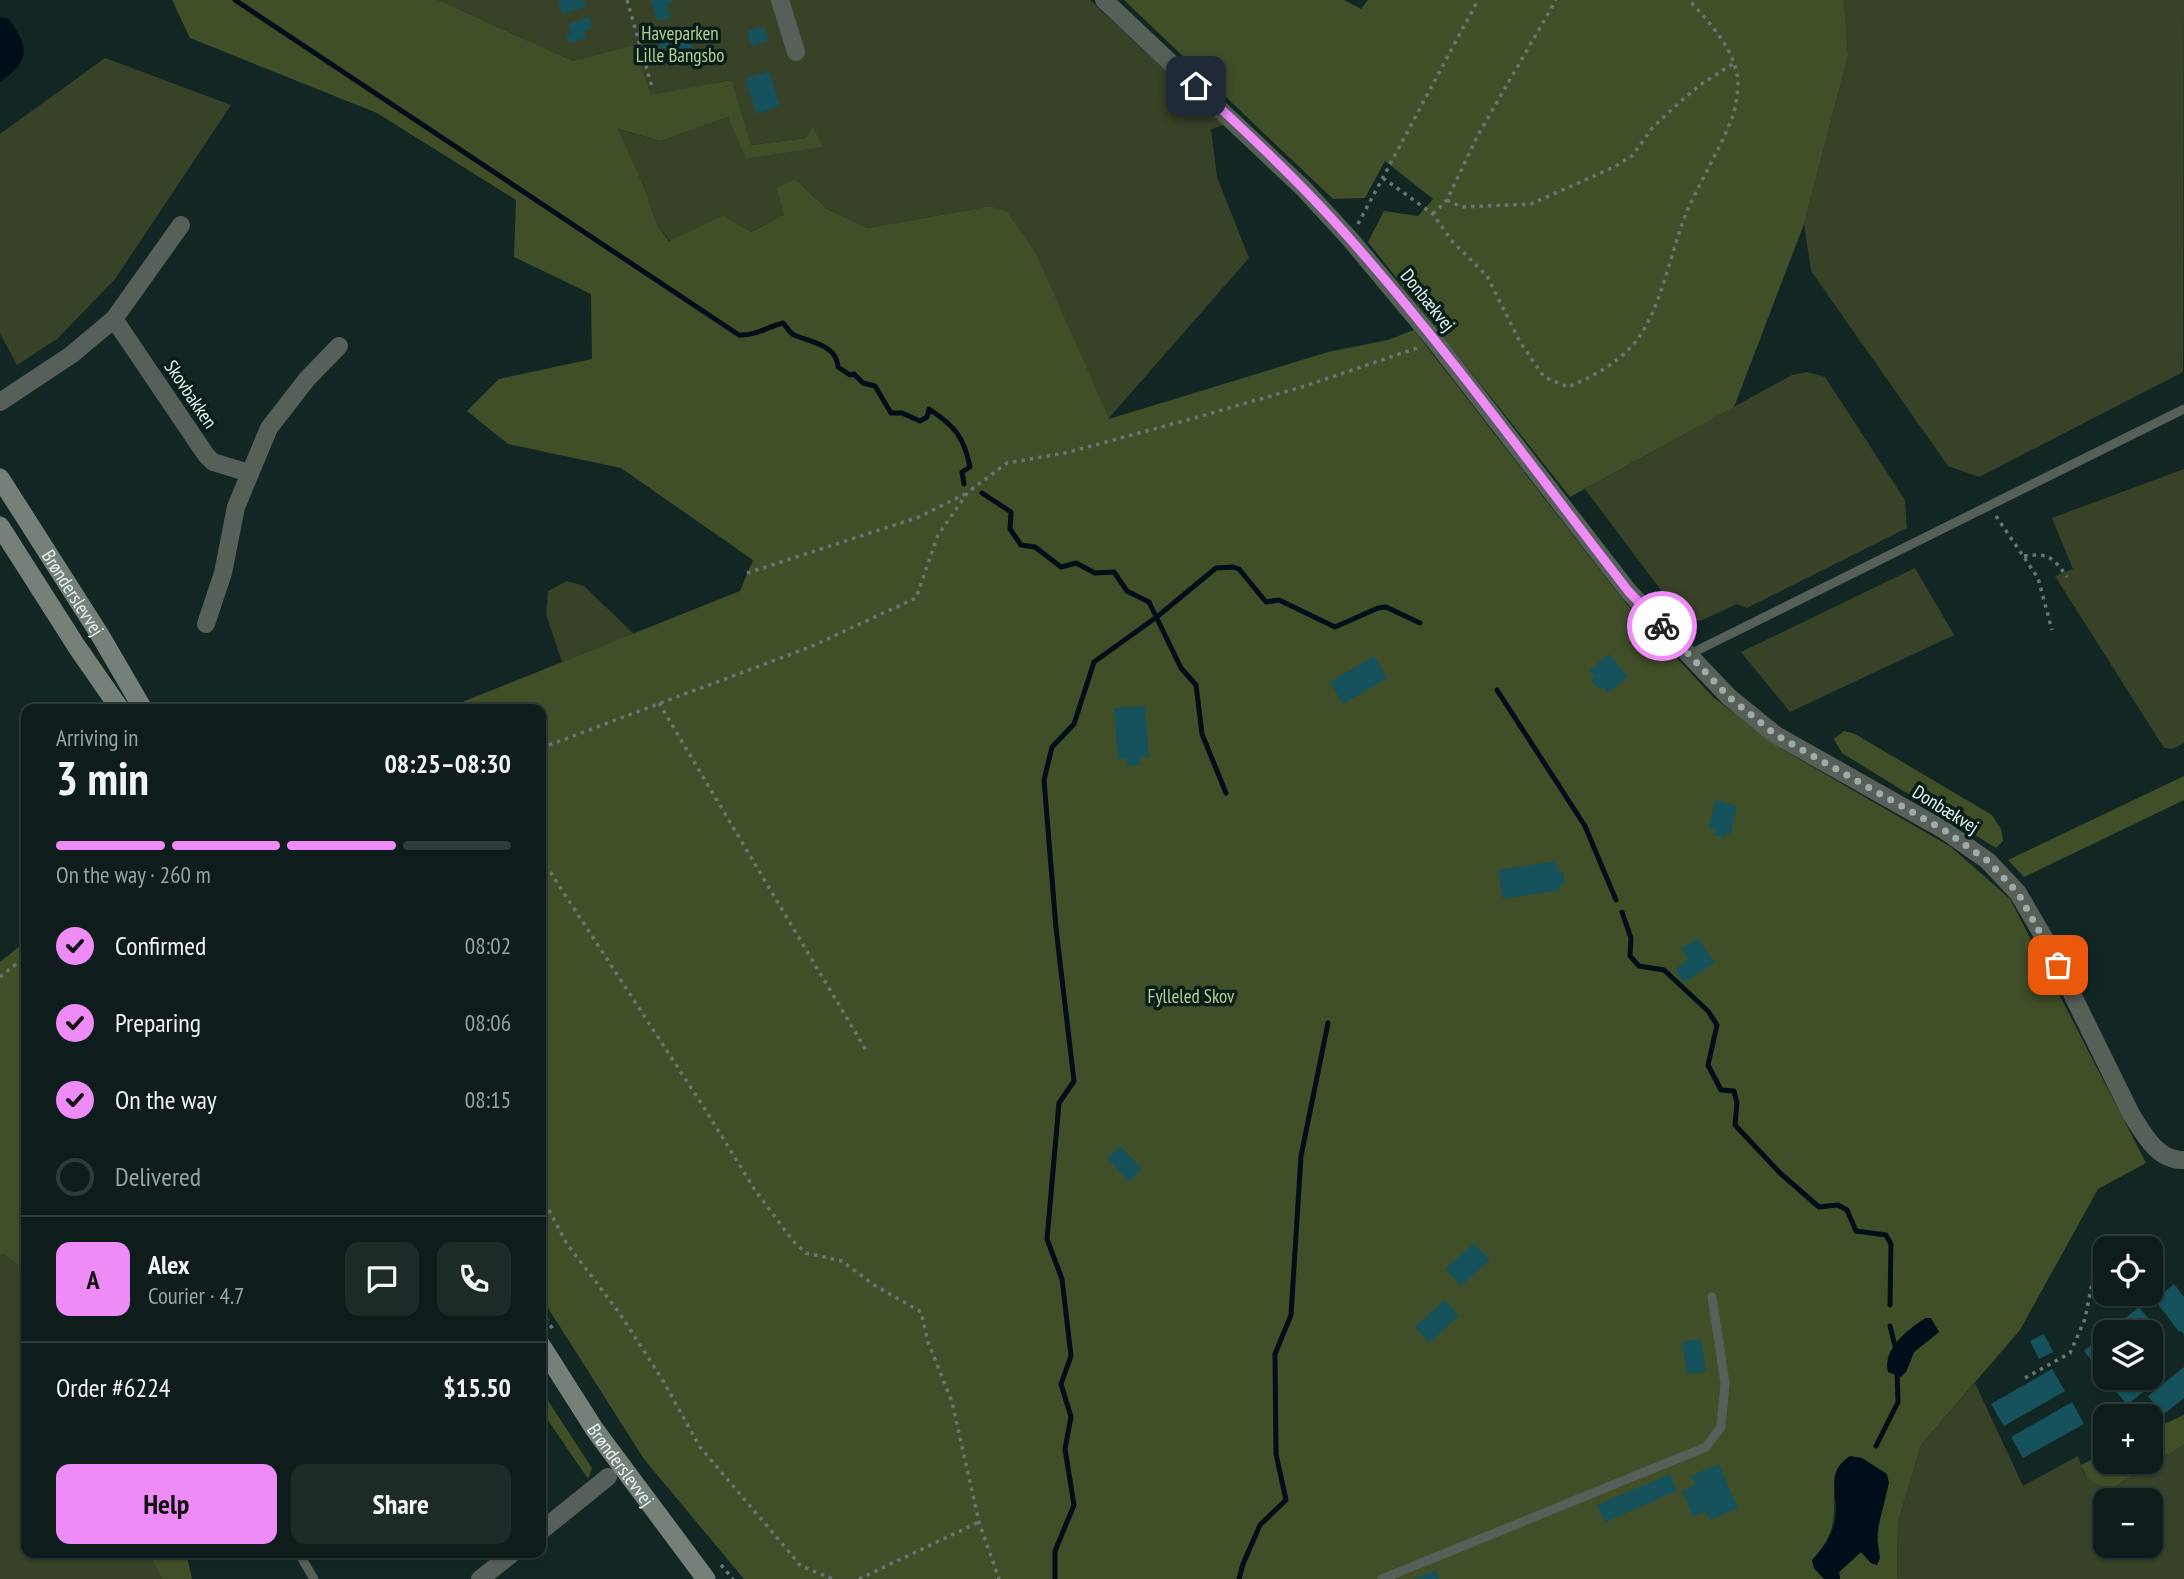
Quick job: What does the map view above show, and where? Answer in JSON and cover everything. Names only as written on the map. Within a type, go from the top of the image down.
[{"type":"main road","name":"Brønderslevvej","points":[[0,478],[100,635],[140,704]]},
{"type":"main road","name":"Brønderslevvej","points":[[0,526],[117,704]]},
{"type":"main road","name":"Brønderslevvej","points":[[546,1353],[595,1430],[706,1579]]},
{"type":"street","points":[[780,0],[796,52]]},
{"type":"street","name":"Donbækvej","points":[[1104,0],[1303,188],[1350,239],[1435,341],[1629,592],[1729,697],[1776,735],[1944,830],[1988,861],[2018,893],[2046,941],[2131,1114],[2160,1152],[2179,1161],[2184,1160]]},
{"type":"street","points":[[0,402],[71,355],[114,319],[181,225]]},
{"type":"street","name":"Skovbakken","points":[[114,319],[206,455],[213,461],[249,473]]},
{"type":"street","points":[[206,624],[223,573],[236,507],[270,428],[307,379],[339,346]]},
{"type":"street","points":[[546,1527],[608,1478]]},
{"type":"street","points":[[480,1579],[506,1558]]},
{"type":"lane","points":[[1688,655],[2184,409]]},
{"type":"lane","points":[[1382,1579],[1706,1447],[1721,1427],[1725,1383],[1712,1297]]},
{"type":"lane","points":[[302,1558],[314,1579]]},
{"type":"path","points":[[627,0],[652,87]]},
{"type":"path","points":[[1350,239],[1478,0]]},
{"type":"path","points":[[1433,214],[1447,200],[1478,135],[1556,0]]},
{"type":"path","points":[[1382,178],[1433,214],[1451,240],[1487,276],[1520,342],[1544,377],[1569,387],[1592,377],[1624,353],[1640,335],[1650,316],[1688,210],[1734,115],[1738,81],[1734,63],[1715,29],[1689,0]]},
{"type":"path","points":[[1447,200],[1462,207],[1531,204],[1614,167],[1632,156],[1653,127],[1680,102],[1734,63]]},
{"type":"path","points":[[747,573],[919,517],[968,492],[1007,463],[1065,453],[1191,419],[1305,386],[1435,341]]},
{"type":"path","points":[[546,746],[810,648],[916,598],[938,535],[968,492]]},
{"type":"path","points":[[1989,506],[2038,578],[2052,629]]},
{"type":"path","points":[[2024,556],[2042,554],[2057,563],[2067,577]]},
{"type":"path","points":[[659,703],[867,1052]]},
{"type":"path","points":[[546,866],[704,1106],[755,1190],[793,1241],[806,1253],[842,1261],[874,1285],[921,1312],[928,1342],[952,1402],[979,1522],[999,1579]]},
{"type":"path","points":[[0,977],[21,960]]},
{"type":"path","points":[[546,1204],[568,1244],[618,1311],[662,1379],[700,1447],[802,1566],[833,1579]]},
{"type":"path","points":[[2025,1378],[2070,1353],[2085,1319],[2093,1278]]},
{"type":"path","points":[[859,1579],[979,1522]]},
{"type":"green space","name":"Fylleled Skov","points":[[172,0],[438,0],[573,61],[633,45],[651,95],[731,80],[751,145],[806,138],[813,127],[823,147],[746,159],[728,117],[661,141],[618,129],[658,227],[669,241],[723,216],[751,232],[784,215],[777,188],[795,179],[827,209],[868,228],[990,206],[1007,212],[1037,255],[1109,419],[1328,352],[1388,340],[1414,330],[1624,601],[1713,697],[1780,748],[1951,847],[2010,899],[2146,1163],[2098,1189],[2020,1330],[1921,1445],[1898,1522],[1897,1579],[1840,1579],[1839,1572],[1861,1552],[1871,1563],[1877,1564],[1879,1557],[1879,1529],[1887,1489],[1886,1474],[1862,1459],[1834,1491],[1832,1528],[1812,1560],[1814,1568],[1824,1579],[744,1579],[644,1459],[546,1305],[546,704],[458,704],[740,591],[753,560],[621,468],[508,444],[467,411],[499,379],[592,359],[591,294],[514,257],[516,200],[377,113],[190,38]],"holes":[[[1926,1318],[1939,1332],[1914,1352],[1906,1372],[1887,1365],[1902,1338]]]},
{"type":"green space","name":"Haveparken Lille Bangsbo","points":[[438,0],[1090,0],[1224,125],[1211,129],[1217,177],[1249,258],[1108,419],[1037,255],[990,206],[868,228],[827,209],[795,179],[785,215],[750,232],[723,217],[670,241],[658,227],[643,185],[617,129],[661,141],[728,117],[747,159],[822,147],[813,128],[806,138],[751,145],[730,80],[650,96],[633,45],[573,61]]},
{"type":"green space","points":[[1124,0],[1344,0],[1361,9],[1368,0],[1844,0],[1848,56],[1804,224],[1734,407],[1570,497],[1368,242],[1384,211],[1418,216],[1433,199],[1385,161],[1365,198],[1333,199]]},
{"type":"green space","points":[[1844,0],[2184,0],[2183,372],[1979,477],[1948,466],[1811,271],[1804,224],[1848,56]]},
{"type":"green space","points":[[105,58],[231,105],[115,279],[57,339],[17,365],[0,333],[0,134]]},
{"type":"green space","points":[[1807,372],[1825,377],[1905,500],[1907,528],[1747,608],[1737,604],[1700,621],[1682,618],[1585,489],[1792,375]]},
{"type":"green space","points":[[2184,469],[2184,743],[2172,749],[2164,748],[2055,576],[2073,569],[2052,518]]},
{"type":"green space","points":[[1915,568],[1954,635],[1790,712],[1741,652]]},
{"type":"green space","points":[[567,581],[584,586],[634,634],[562,662],[546,614],[548,591]]},
{"type":"green space","points":[[1844,731],[1855,734],[1992,815],[2001,829],[2003,841],[1996,848],[1842,753],[1834,739]]},
{"type":"green space","points":[[2184,776],[2184,800],[2024,877],[2008,860]]},
{"type":"green space","points":[[21,945],[21,1268],[4,1254],[0,1256],[0,962]]},
{"type":"green space","points":[[4,1254],[21,1268],[21,1558],[152,1558],[162,1579],[0,1579],[0,1256]]},
{"type":"green space","points":[[1975,1383],[2023,1486],[2078,1456],[2084,1474],[2112,1488],[2135,1474],[2163,1474],[2163,1458],[2184,1445],[2184,1579],[1897,1579],[1898,1522],[1921,1445]]},
{"type":"green space","points":[[546,1398],[592,1468],[588,1479],[546,1417]]},
{"type":"green space","points":[[2184,1415],[2184,1445],[2163,1458],[2163,1425]]},
{"type":"green space","points":[[2093,1459],[2093,1474],[2135,1474],[2112,1488],[2093,1482],[2081,1465]]},
{"type":"green space","points":[[152,1558],[187,1558],[192,1579],[162,1579]]},
{"type":"water","points":[[0,17],[9,19],[21,39],[24,54],[17,67],[0,82]]},
{"type":"water","points":[[1926,1318],[1931,1318],[1939,1332],[1914,1352],[1906,1372],[1901,1377],[1888,1372],[1887,1363],[1893,1347],[1905,1333]]},
{"type":"water","points":[[1850,1456],[1862,1458],[1887,1474],[1889,1483],[1878,1526],[1880,1558],[1877,1565],[1871,1563],[1861,1552],[1839,1572],[1840,1579],[1824,1579],[1814,1568],[1812,1560],[1834,1527],[1835,1478],[1837,1470]]},
{"type":"building","points":[[558,0],[584,0],[586,7],[562,14]]},
{"type":"building","points":[[651,0],[675,0],[667,3],[671,18],[657,21]]},
{"type":"building","points":[[589,17],[592,28],[584,31],[586,38],[569,43],[566,34],[571,33],[568,24]]},
{"type":"building","points":[[764,26],[768,41],[751,46],[747,31]]},
{"type":"building","points":[[688,33],[693,48],[675,53],[670,38]]},
{"type":"building","points":[[669,39],[671,47],[661,50],[659,42]]},
{"type":"building","points":[[769,71],[780,106],[756,114],[745,78]]},
{"type":"building","points":[[1609,654],[1628,677],[1608,693],[1603,687],[1600,690],[1591,680],[1595,677],[1589,670]]},
{"type":"building","points":[[1374,656],[1387,678],[1343,704],[1330,682]]},
{"type":"building","points":[[1145,706],[1149,757],[1139,757],[1140,765],[1127,766],[1126,758],[1118,759],[1114,708]]},
{"type":"building","points":[[1715,800],[1737,806],[1730,835],[1725,833],[1725,838],[1714,835],[1716,830],[1709,828]]},
{"type":"building","points":[[1556,861],[1557,872],[1563,871],[1565,884],[1559,885],[1560,890],[1503,899],[1498,870]]},
{"type":"building","points":[[1698,938],[1715,962],[1684,983],[1675,969],[1688,960],[1681,949]]},
{"type":"building","points":[[1120,1146],[1142,1169],[1129,1182],[1107,1158]]},
{"type":"building","points":[[1474,1243],[1490,1260],[1461,1286],[1445,1269]]},
{"type":"building","points":[[2174,1284],[2184,1297],[2184,1335],[2160,1306],[2163,1306],[2163,1293]]},
{"type":"building","points":[[1445,1300],[1459,1316],[1429,1343],[1415,1327]]},
{"type":"building","points":[[2139,1307],[2150,1320],[2123,1320]]},
{"type":"building","points":[[2044,1334],[2053,1352],[2039,1359],[2030,1341]]},
{"type":"building","points":[[1701,1339],[1706,1372],[1687,1374],[1682,1342]]},
{"type":"building","points":[[2093,1344],[2093,1362],[2084,1351]]},
{"type":"building","points":[[2184,1367],[2184,1398],[2163,1415],[2163,1404],[2154,1404],[2148,1396],[2155,1390],[2163,1390],[2163,1384]]},
{"type":"building","points":[[2052,1369],[2065,1391],[2004,1426],[1991,1404]]},
{"type":"building","points":[[2115,1390],[2146,1390],[2128,1404]]},
{"type":"building","points":[[2072,1402],[2084,1424],[2023,1458],[2011,1437]]},
{"type":"building","points":[[1719,1464],[1738,1508],[1710,1520],[1706,1512],[1693,1517],[1682,1491],[1695,1485],[1691,1476]]},
{"type":"building","points":[[1670,1474],[1677,1491],[1605,1522],[1597,1505]]},
{"type":"building","points":[[1436,1570],[1439,1579],[1414,1579]]},
{"type":"waterway","points":[[235,0],[739,335],[756,333],[783,323],[794,335],[828,349],[838,367],[850,375],[854,374],[863,383],[875,386],[891,413],[902,413],[920,421],[927,417],[929,409],[952,427],[965,448],[970,467],[962,472],[964,484]]},
{"type":"waterway","points":[[982,493],[1011,512],[1010,529],[1021,545],[1035,547],[1061,567],[1076,563],[1095,573],[1114,572],[1127,591],[1149,602],[1181,668],[1196,685],[1202,734],[1226,793]]},
{"type":"waterway","points":[[1055,1579],[1055,1551],[1074,1505],[1065,1449],[1071,1417],[1061,1384],[1071,1356],[1062,1279],[1047,1239],[1059,1103],[1074,1081],[1056,928],[1044,780],[1052,747],[1074,724],[1094,662],[1158,616],[1216,568],[1239,569],[1266,602],[1279,600],[1335,627],[1386,607],[1420,623]]},
{"type":"waterway","points":[[1497,690],[1585,826],[1616,900]]},
{"type":"waterway","points":[[1622,912],[1631,938],[1630,956],[1639,966],[1664,970],[1708,1011],[1717,1025],[1708,1065],[1721,1090],[1734,1091],[1737,1103],[1735,1125],[1780,1173],[1819,1207],[1838,1205],[1847,1210],[1856,1231],[1886,1235],[1891,1244],[1890,1305]]},
{"type":"waterway","points":[[1239,1579],[1260,1525],[1286,1500],[1276,1454],[1275,1354],[1291,1315],[1301,1156],[1328,1023]]},
{"type":"waterway","points":[[1890,1326],[1896,1350]]},
{"type":"waterway","points":[[1876,1446],[1898,1402],[1897,1370]]},
{"type":"way so far","points":[[1662,626],[1729,697],[1776,735],[1944,830],[1988,861],[2018,893],[2058,965]]},
{"type":"route","points":[[1196,86],[1303,188],[1350,239],[1435,341],[1629,592],[1662,626]]}]
